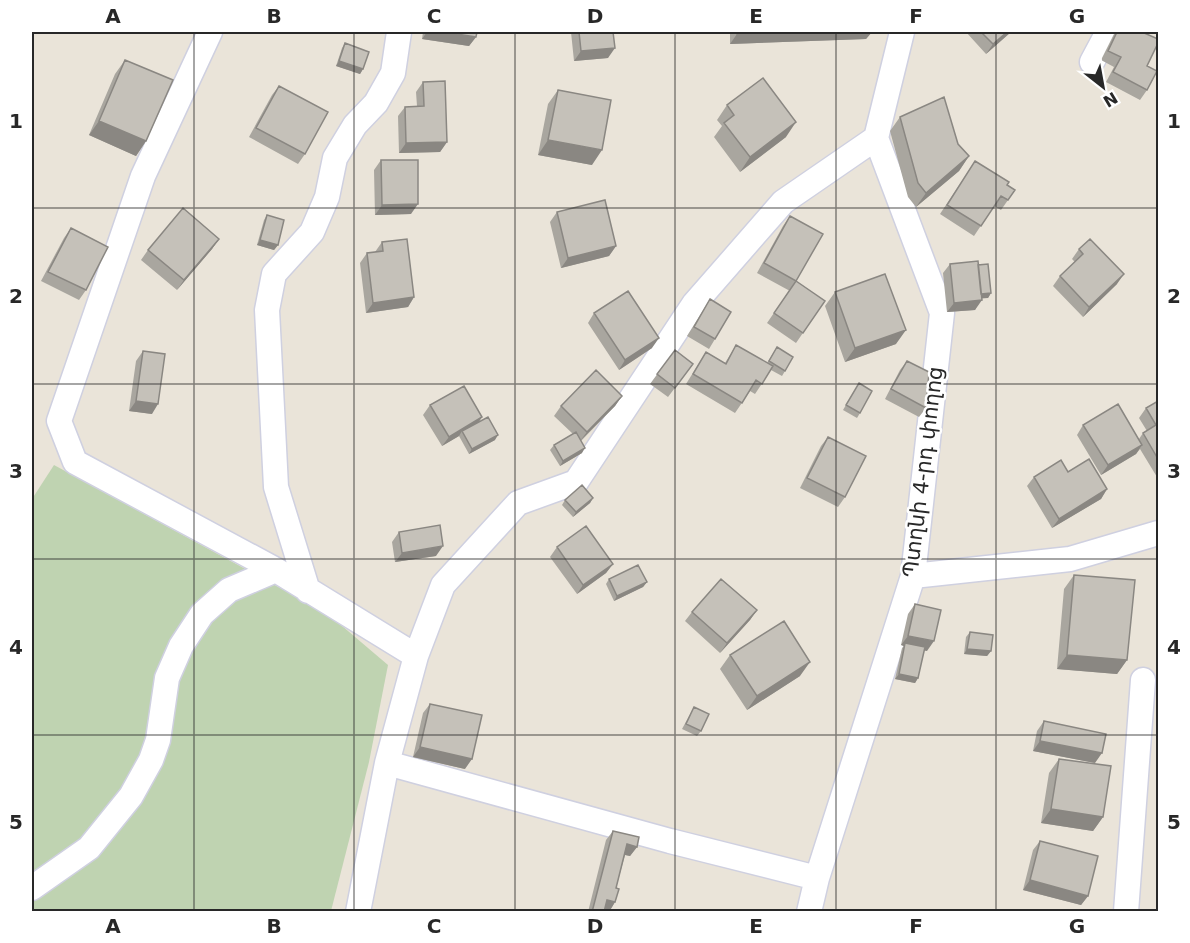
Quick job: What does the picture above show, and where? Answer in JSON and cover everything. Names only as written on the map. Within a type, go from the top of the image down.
[{"type":"street","points":[[210,32],[143,176],[59,421],[75,462],[276,570],[416,656]]},
{"type":"street","points":[[308,591],[276,488],[267,310],[274,274],[312,232],[327,197],[335,158],[355,125],[376,103],[393,73],[399,32]]},
{"type":"street","points":[[358,912],[387,764],[416,656],[444,585],[518,503],[576,482],[694,304],[783,202],[876,138],[902,32]]},
{"type":"street","points":[[1092,62],[1108,32]]},
{"type":"street","name":"Պտղնի 4-րդ փողոց","points":[[809,912],[817,878],[913,576],[942,313],[876,138]]},
{"type":"street","points":[[913,576],[1070,559],[1158,532]]},
{"type":"street","points":[[32,888],[89,848],[131,795],[151,760],[158,740],[167,678],[181,646],[202,614],[229,590],[276,570]]},
{"type":"street","points":[[1126,912],[1143,680]]},
{"type":"street","points":[[387,764],[670,841],[817,878]]},
{"type":"green space","points":[[54,465],[328,614],[388,665],[369,762],[331,911],[32,911],[32,499]]},
{"type":"building","points":[[444,32],[477,32],[476,37]]},
{"type":"building","points":[[579,32],[613,32],[615,48],[581,51]]},
{"type":"building","points":[[737,32],[765,32],[765,33],[737,34]]},
{"type":"building","points":[[981,32],[1007,32],[993,44]]},
{"type":"building","points":[[1117,32],[1142,32],[1158,39],[1147,66],[1157,71],[1147,90],[1113,72],[1121,57],[1108,51]]},
{"type":"building","points":[[345,43],[369,52],[363,69],[339,61]]},
{"type":"building","points":[[125,60],[173,80],[146,141],[99,121]]},
{"type":"building","points":[[763,78],[796,122],[750,157],[724,123],[734,115],[727,105]]},
{"type":"building","points":[[445,81],[447,142],[406,143],[405,107],[424,106],[423,82]]},
{"type":"building","points":[[279,86],[328,112],[305,154],[256,128]]},
{"type":"building","points":[[558,90],[611,100],[602,150],[548,140]]},
{"type":"building","points":[[944,97],[958,144],[969,156],[926,193],[918,183],[900,117]]},
{"type":"building","points":[[381,160],[418,160],[418,204],[382,205]]},
{"type":"building","points":[[975,161],[1009,182],[1007,185],[1015,190],[1008,200],[1001,196],[981,226],[947,205]]},
{"type":"building","points":[[605,200],[616,246],[568,258],[557,212]]},
{"type":"building","points":[[183,208],[219,239],[184,280],[148,250]]},
{"type":"building","points":[[267,215],[284,220],[278,245],[260,240]]},
{"type":"building","points":[[790,216],[823,234],[796,281],[764,263]]},
{"type":"building","points":[[71,228],[108,247],[86,290],[48,272]]},
{"type":"building","points":[[407,239],[414,297],[373,303],[367,253],[383,251],[382,242]]},
{"type":"building","points":[[1090,239],[1124,274],[1089,307],[1060,276],[1083,254],[1079,249]]},
{"type":"building","points":[[978,261],[982,300],[954,303],[950,264]]},
{"type":"building","points":[[988,264],[991,293],[981,294],[978,265]]},
{"type":"building","points":[[885,274],[906,330],[855,348],[835,292]]},
{"type":"building","points":[[796,281],[825,301],[803,333],[774,313]]},
{"type":"building","points":[[628,291],[659,338],[625,360],[594,313]]},
{"type":"building","points":[[710,299],[731,312],[715,339],[694,327]]},
{"type":"building","points":[[736,345],[773,366],[762,384],[756,380],[742,403],[693,374],[706,352],[726,364]]},
{"type":"building","points":[[777,347],[793,357],[785,371],[769,361]]},
{"type":"building","points":[[675,350],[693,364],[675,388],[657,374]]},
{"type":"building","points":[[143,351],[165,354],[158,404],[136,401]]},
{"type":"building","points":[[907,361],[929,372],[926,408],[891,389]]},
{"type":"building","points":[[596,370],[622,396],[587,432],[561,406]]},
{"type":"building","points":[[859,383],[872,391],[860,413],[846,405]]},
{"type":"building","points":[[464,386],[482,417],[449,437],[430,405]]},
{"type":"building","points":[[1158,401],[1158,459],[1143,433],[1156,425],[1146,408]]},
{"type":"building","points":[[1118,404],[1142,445],[1108,465],[1083,425]]},
{"type":"building","points":[[488,417],[498,435],[472,449],[462,431]]},
{"type":"building","points":[[576,432],[585,448],[563,461],[554,445]]},
{"type":"building","points":[[828,437],[866,456],[845,497],[807,478]]},
{"type":"building","points":[[1089,459],[1107,489],[1059,519],[1034,477],[1061,460],[1068,472]]},
{"type":"building","points":[[582,485],[593,498],[576,512],[565,500]]},
{"type":"building","points":[[440,525],[443,546],[402,553],[399,532]]},
{"type":"building","points":[[586,526],[613,564],[583,585],[557,547]]},
{"type":"building","points":[[638,565],[647,582],[617,596],[609,579]]},
{"type":"building","points":[[1074,575],[1135,580],[1127,660],[1067,655]]},
{"type":"building","points":[[721,579],[757,610],[727,643],[692,612]]},
{"type":"building","points":[[915,604],[941,610],[934,641],[908,636]]},
{"type":"building","points":[[784,621],[810,662],[757,696],[730,655]]},
{"type":"building","points":[[970,632],[993,635],[991,651],[967,649]]},
{"type":"building","points":[[905,643],[925,647],[918,678],[899,674]]},
{"type":"building","points":[[430,704],[482,715],[472,759],[420,747]]},
{"type":"building","points":[[694,707],[709,714],[701,731],[686,724]]},
{"type":"building","points":[[1044,721],[1106,734],[1102,753],[1040,741]]},
{"type":"building","points":[[1059,759],[1111,766],[1103,817],[1051,809]]},
{"type":"building","points":[[613,831],[639,837],[637,847],[627,844],[616,888],[619,889],[615,902],[607,900],[604,912],[592,912]]},
{"type":"building","points":[[1040,841],[1098,856],[1088,896],[1030,880]]}]
